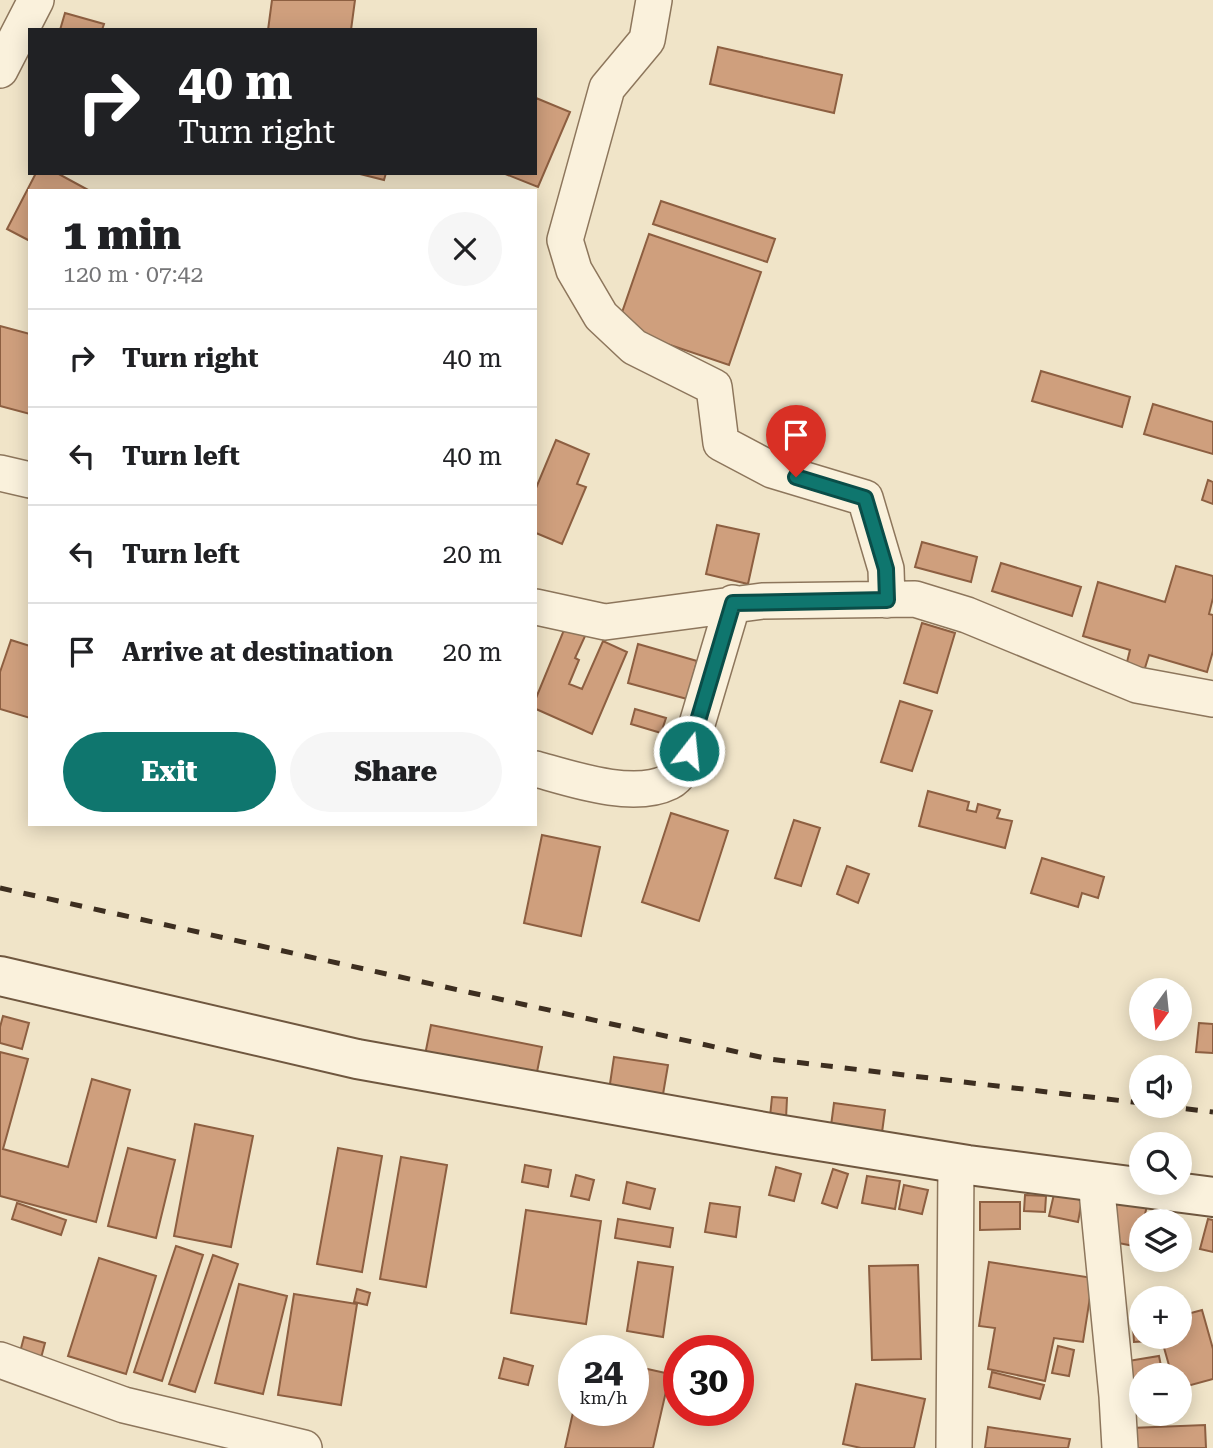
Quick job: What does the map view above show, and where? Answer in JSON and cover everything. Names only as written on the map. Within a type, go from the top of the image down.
[{"type":"street","points":[[0,70],[36,0]]},
{"type":"street","points":[[654,0],[647,40],[607,89],[585,161],[565,240],[574,270],[601,316],[634,347],[714,387],[721,443],[772,470],[865,498],[886,569],[887,600]]},
{"type":"street","points":[[0,472],[28,479]]},
{"type":"street","points":[[537,607],[605,622],[733,603],[915,599],[967,615],[1137,685],[1213,699]]},
{"type":"street","points":[[537,769],[601,787],[647,788],[670,782],[682,770],[689,751],[733,603]]},
{"type":"street","points":[[0,976],[357,1059],[776,1134],[956,1163],[1213,1197]]},
{"type":"street","points":[[954,1448],[956,1163]]},
{"type":"street","points":[[1096,1181],[1120,1448]]},
{"type":"street","points":[[0,1360],[124,1405],[304,1448]]},
{"type":"building","points":[[272,0],[355,0],[351,28],[268,28]]},
{"type":"building","points":[[65,13],[104,24],[103,28],[61,28]]},
{"type":"building","points":[[718,47],[842,75],[834,113],[710,84]]},
{"type":"building","points":[[537,98],[570,112],[538,187],[508,175],[537,175]]},
{"type":"building","points":[[35,175],[61,175],[86,189],[28,189],[28,240],[7,229]]},
{"type":"building","points":[[364,175],[385,175],[384,180]]},
{"type":"building","points":[[661,201],[775,239],[767,262],[653,224]]},
{"type":"building","points":[[649,234],[761,272],[729,365],[617,327]]},
{"type":"building","points":[[0,326],[28,333],[28,413],[0,406]]},
{"type":"building","points":[[1041,371],[1130,397],[1122,427],[1032,401]]},
{"type":"building","points":[[1153,404],[1213,422],[1213,454],[1144,434]]},
{"type":"building","points":[[556,440],[589,454],[577,484],[586,487],[562,544],[537,533],[537,486]]},
{"type":"building","points":[[1208,480],[1213,482],[1213,504],[1202,500]]},
{"type":"building","points":[[717,525],[759,534],[748,584],[706,574]]},
{"type":"building","points":[[922,542],[977,557],[971,582],[915,567]]},
{"type":"building","points":[[1001,563],[1081,587],[1072,616],[992,591]]},
{"type":"building","points":[[1176,566],[1213,576],[1213,598],[1209,614],[1213,615],[1213,651],[1207,672],[1149,655],[1144,671],[1126,666],[1130,650],[1083,636],[1098,582],[1165,602]]},
{"type":"building","points":[[922,623],[955,633],[937,693],[904,683]]},
{"type":"building","points":[[566,625],[586,634],[575,658],[579,660],[569,684],[582,689],[603,641],[627,652],[592,734],[537,709],[537,696]]},
{"type":"building","points":[[11,640],[28,645],[28,717],[0,709],[0,672]]},
{"type":"building","points":[[638,644],[697,661],[687,699],[628,683]]},
{"type":"building","points":[[900,701],[932,711],[912,771],[881,762]]},
{"type":"building","points":[[635,709],[666,718],[661,733],[631,724]]},
{"type":"building","points":[[928,791],[969,802],[967,810],[976,812],[978,804],[1000,810],[997,818],[1012,821],[1005,848],[919,826]]},
{"type":"building","points":[[671,813],[728,831],[699,921],[642,902]]},
{"type":"building","points":[[794,820],[820,828],[801,886],[775,878]]},
{"type":"building","points":[[542,835],[600,847],[581,936],[524,923]]},
{"type":"building","points":[[1042,858],[1104,877],[1098,898],[1082,893],[1078,907],[1031,893]]},
{"type":"building","points":[[847,866],[869,874],[858,903],[837,894]]},
{"type":"building","points":[[3,1016],[29,1023],[22,1049],[0,1043]]},
{"type":"building","points":[[1199,1023],[1213,1024],[1213,1053],[1196,1052]]},
{"type":"building","points":[[431,1025],[542,1047],[536,1077],[425,1055]]},
{"type":"building","points":[[0,1052],[28,1059],[3,1149],[68,1167],[92,1079],[130,1090],[96,1222],[0,1196]]},
{"type":"building","points":[[614,1057],[668,1065],[661,1106],[608,1097]]},
{"type":"building","points":[[772,1097],[787,1098],[786,1119],[770,1117]]},
{"type":"building","points":[[834,1103],[885,1110],[881,1140],[830,1133]]},
{"type":"building","points":[[195,1124],[253,1136],[231,1247],[174,1236]]},
{"type":"building","points":[[128,1148],[175,1160],[156,1238],[108,1226]]},
{"type":"building","points":[[338,1148],[382,1156],[362,1272],[317,1264]]},
{"type":"building","points":[[401,1157],[447,1165],[426,1287],[380,1279]]},
{"type":"building","points":[[525,1165],[551,1170],[548,1187],[522,1182]]},
{"type":"building","points":[[776,1167],[801,1174],[794,1201],[769,1195]]},
{"type":"building","points":[[833,1169],[848,1174],[837,1208],[822,1203]]},
{"type":"building","points":[[576,1175],[594,1180],[589,1200],[571,1196]]},
{"type":"building","points":[[867,1176],[900,1181],[895,1209],[862,1203]]},
{"type":"building","points":[[627,1182],[655,1189],[650,1209],[623,1203]]},
{"type":"building","points":[[904,1185],[928,1190],[922,1214],[899,1209]]},
{"type":"building","points":[[1054,1194],[1082,1200],[1078,1222],[1049,1216]]},
{"type":"building","points":[[1025,1195],[1046,1196],[1045,1212],[1024,1211]]},
{"type":"building","points":[[1116,1200],[1147,1206],[1146,1209],[1129,1209],[1129,1245],[1108,1241]]},
{"type":"building","points":[[980,1202],[1020,1202],[1020,1229],[980,1230]]},
{"type":"building","points":[[17,1203],[66,1220],[61,1235],[12,1219]]},
{"type":"building","points":[[710,1203],[740,1207],[736,1237],[705,1232]]},
{"type":"building","points":[[526,1210],[601,1221],[586,1324],[511,1313]]},
{"type":"building","points":[[618,1219],[673,1228],[670,1247],[615,1238]]},
{"type":"building","points":[[1208,1219],[1213,1220],[1213,1252],[1200,1249]]},
{"type":"building","points":[[176,1246],[203,1255],[162,1381],[134,1372]]},
{"type":"building","points":[[213,1255],[238,1264],[195,1392],[169,1384]]},
{"type":"building","points":[[99,1258],[156,1276],[126,1374],[68,1356]]},
{"type":"building","points":[[638,1262],[673,1267],[663,1337],[627,1331]]},
{"type":"building","points":[[989,1262],[1093,1278],[1083,1342],[1054,1338],[1045,1381],[988,1369],[995,1328],[979,1326]]},
{"type":"building","points":[[918,1265],[921,1359],[872,1360],[869,1266]]},
{"type":"building","points":[[239,1284],[287,1296],[263,1394],[215,1383]]},
{"type":"building","points":[[357,1289],[370,1293],[367,1305],[354,1302]]},
{"type":"building","points":[[294,1294],[357,1304],[341,1405],[278,1395]]},
{"type":"building","points":[[1202,1310],[1213,1349],[1213,1379],[1192,1385],[1192,1363],[1168,1363],[1164,1349],[1192,1349],[1192,1313]]},
{"type":"building","points":[[24,1337],[45,1343],[41,1358],[20,1352]]},
{"type":"building","points":[[1058,1346],[1074,1350],[1069,1376],[1052,1373]]},
{"type":"building","points":[[1159,1356],[1160,1363],[1129,1363],[1129,1405],[1122,1362]]},
{"type":"building","points":[[504,1358],[533,1366],[528,1385],[499,1378]]},
{"type":"building","points":[[649,1369],[663,1372],[663,1404],[653,1448],[565,1448],[570,1426],[649,1426]]},
{"type":"building","points":[[992,1372],[1044,1385],[1040,1399],[989,1387]]},
{"type":"building","points":[[856,1384],[925,1399],[914,1448],[861,1448],[843,1444]]},
{"type":"building","points":[[1205,1425],[1206,1448],[1132,1448],[1131,1428]]},
{"type":"building","points":[[988,1427],[1070,1439],[1068,1448],[985,1448]]},
{"type":"railway","points":[[0,888],[769,1059],[1129,1102]]},
{"type":"railway","points":[[1192,1110],[1213,1112]]},
{"type":"route","points":[[689,751],[733,603],[887,600],[886,569],[865,498],[796,477]]}]
